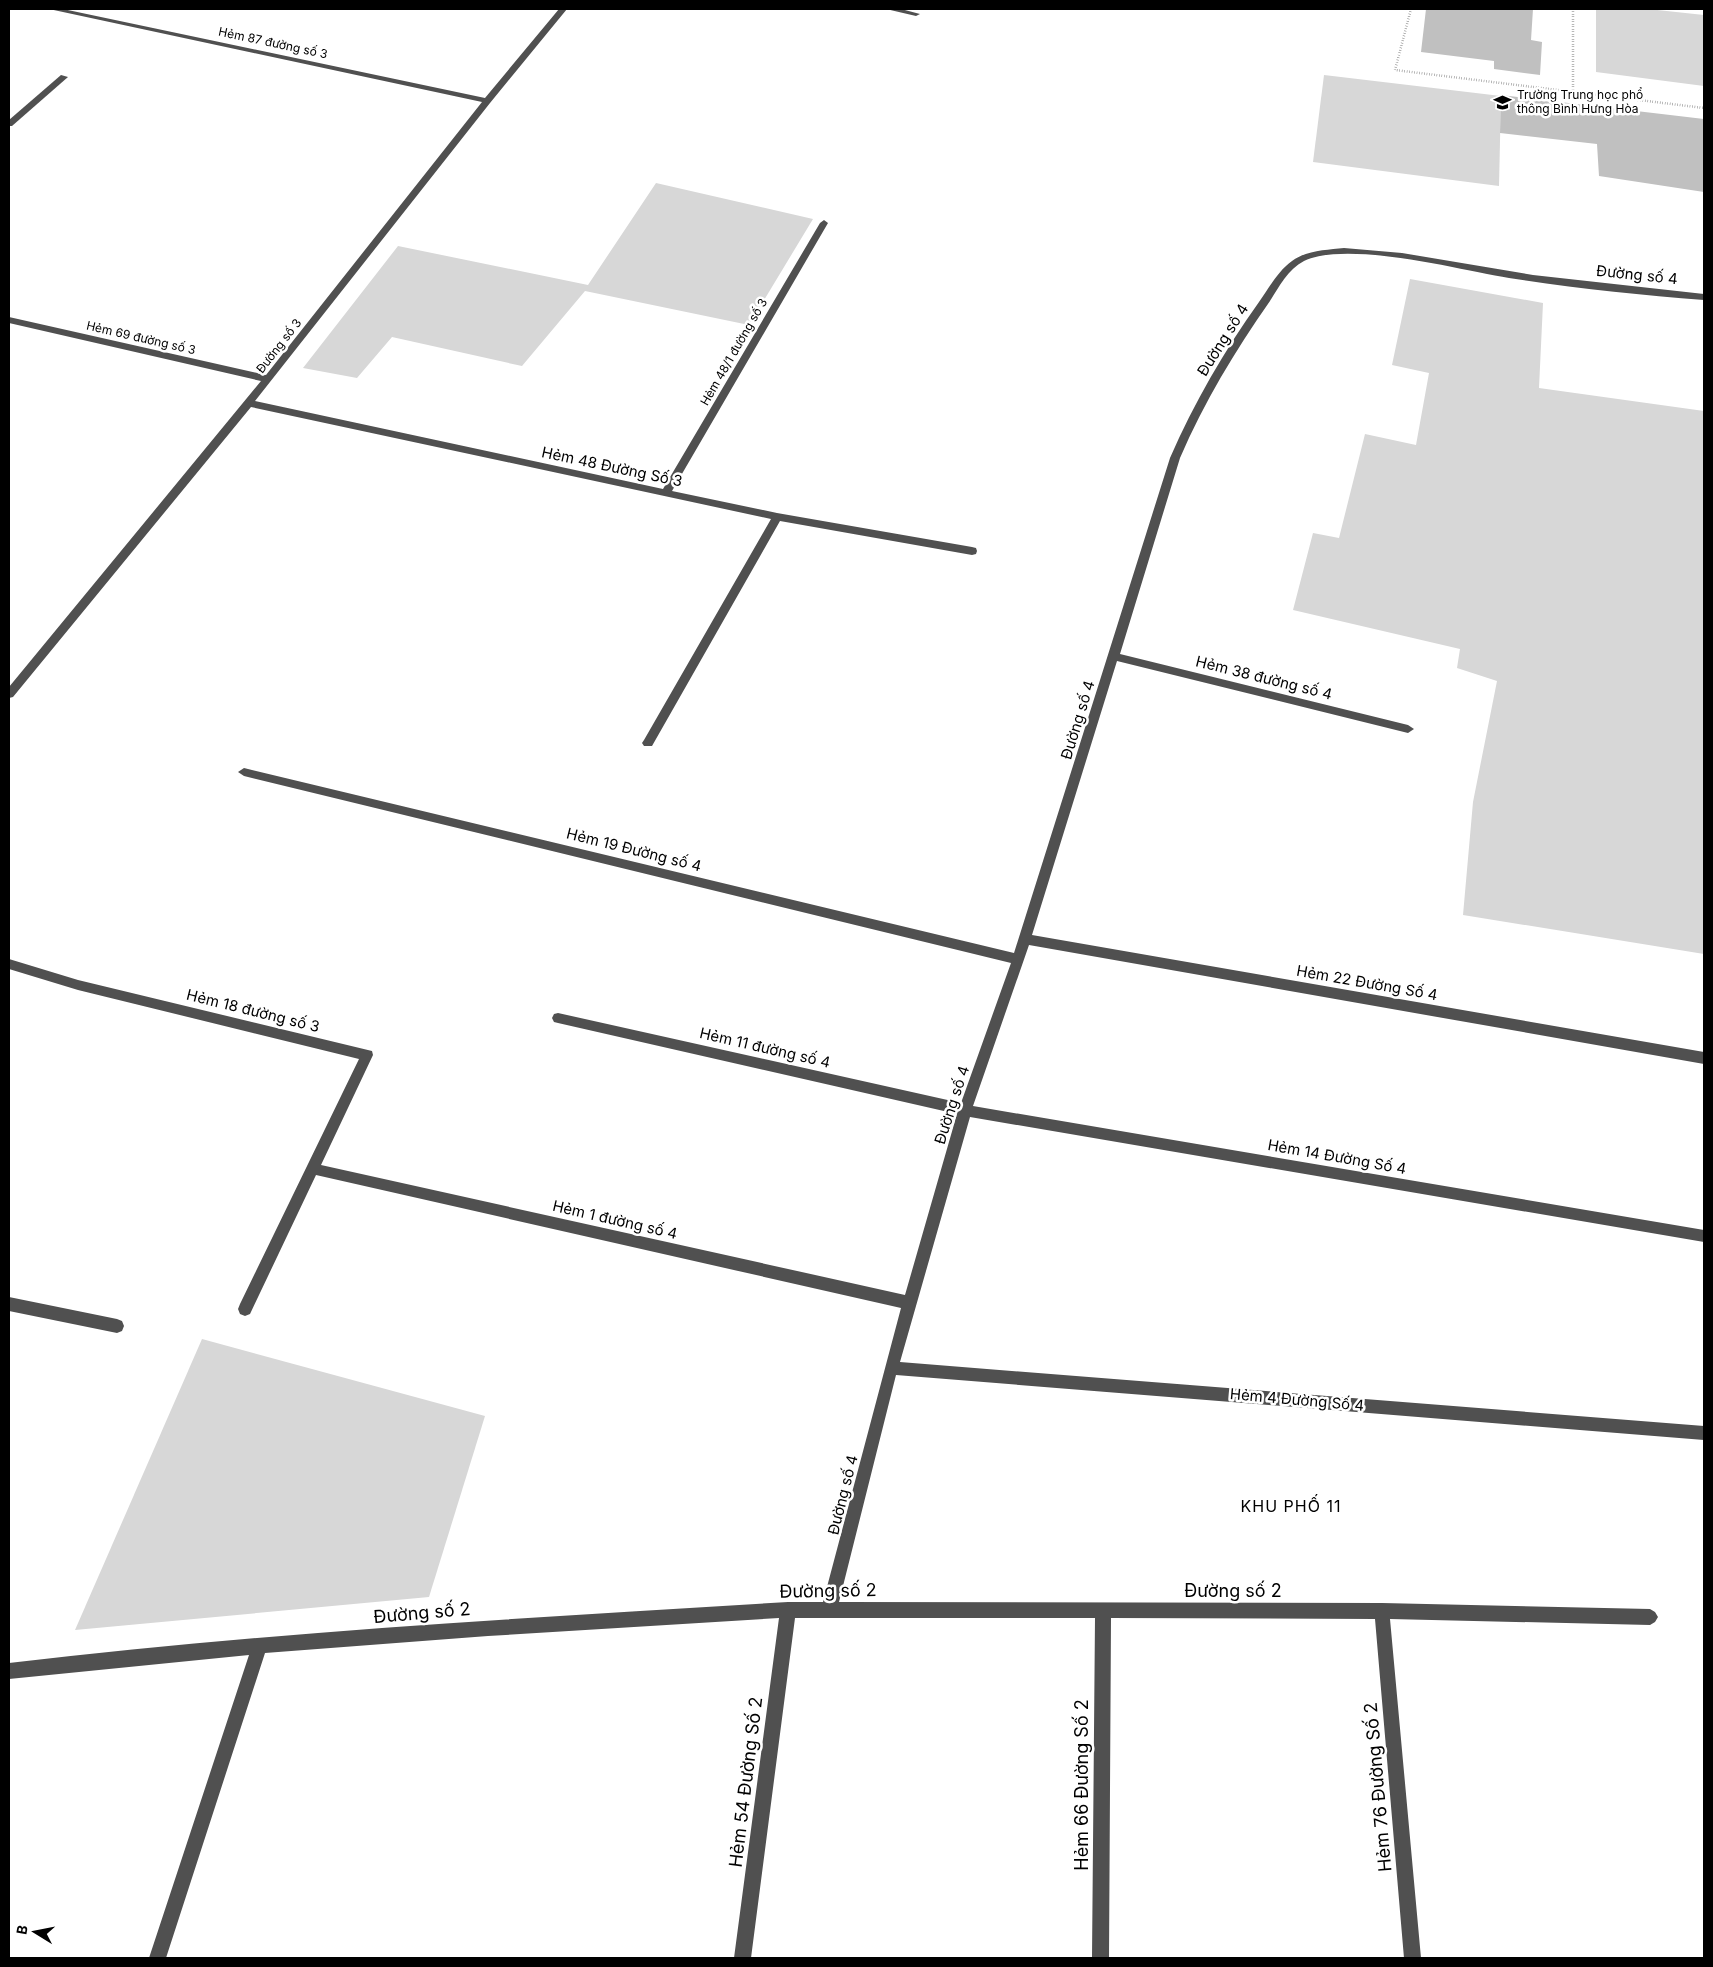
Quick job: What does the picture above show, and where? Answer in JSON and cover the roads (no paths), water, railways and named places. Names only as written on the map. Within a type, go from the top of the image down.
[{"type":"street","name":"Hẻm 87 đường số 3","points":[[53,9],[487,101]]},
{"type":"street","name":"Đường số 3","points":[[9,694],[249,403],[487,101],[563,9]]},
{"type":"street","points":[[890,9],[916,14]]},
{"type":"street","points":[[9,124],[64,77]]},
{"type":"street","name":"Hẻm 48/1 đường số 3","points":[[665,494],[824,223]]},
{"type":"street","name":"Đường số 4","points":[[829,1610],[891,1368],[965,1110],[1025,940],[1175,458],[1185,434],[1237,340],[1288,268],[1302,258],[1319,253],[1363,251],[1510,275],[1704,297]]},
{"type":"street","name":"Hẻm 69 đường số 3","points":[[9,320],[268,379]]},
{"type":"street","name":"Hẻm 48 Đường Số 3","points":[[249,403],[777,517],[972,551]]},
{"type":"street","points":[[648,743],[777,517]]},
{"type":"street","name":"Hẻm 38 đường số 4","points":[[1113,656],[1408,729]]},
{"type":"street","name":"Hẻm 19 Đường số 4","points":[[244,772],[1017,959]]},
{"type":"street","name":"Hẻm 22 Đường Số 4","points":[[1025,940],[1704,1058]]},
{"type":"street","name":"Hẻm 18 đường số 3","points":[[9,964],[78,985],[368,1055],[314,1169]]},
{"type":"street","name":"Hẻm 11 đường số 4","points":[[558,1018],[965,1110]]},
{"type":"street","name":"Hẻm 14 Đường Số 4","points":[[965,1110],[1704,1236]]},
{"type":"street","points":[[245,1309],[314,1169]]},
{"type":"street","name":"Hẻm 1 đường số 4","points":[[314,1169],[909,1303]]},
{"type":"street","points":[[9,1304],[117,1326]]},
{"type":"street","name":"Hẻm 4 Đường Số 4","points":[[891,1368],[1704,1433]]},
{"type":"street","name":"Đường số 2","points":[[9,1671],[260,1646],[488,1628],[788,1610],[1382,1611],[1650,1617]]},
{"type":"street","name":"Hẻm 54 Đường Số 2","points":[[743,1958],[788,1610]]},
{"type":"street","name":"Hẻm 66 Đường Số 2","points":[[1100,1958],[1103,1611]]},
{"type":"street","name":"Hẻm 76 Đường Số 2","points":[[1382,1611],[1413,1958]]},
{"type":"street","points":[[156,1958],[260,1646]]},
{"type":"place","name":"Trường Trung học phổ thông Bình Hưng Hòa","points":[[1503,102]]},
{"type":"district","name":"KHU PHỐ 11","points":[[1291,1506]]}]
